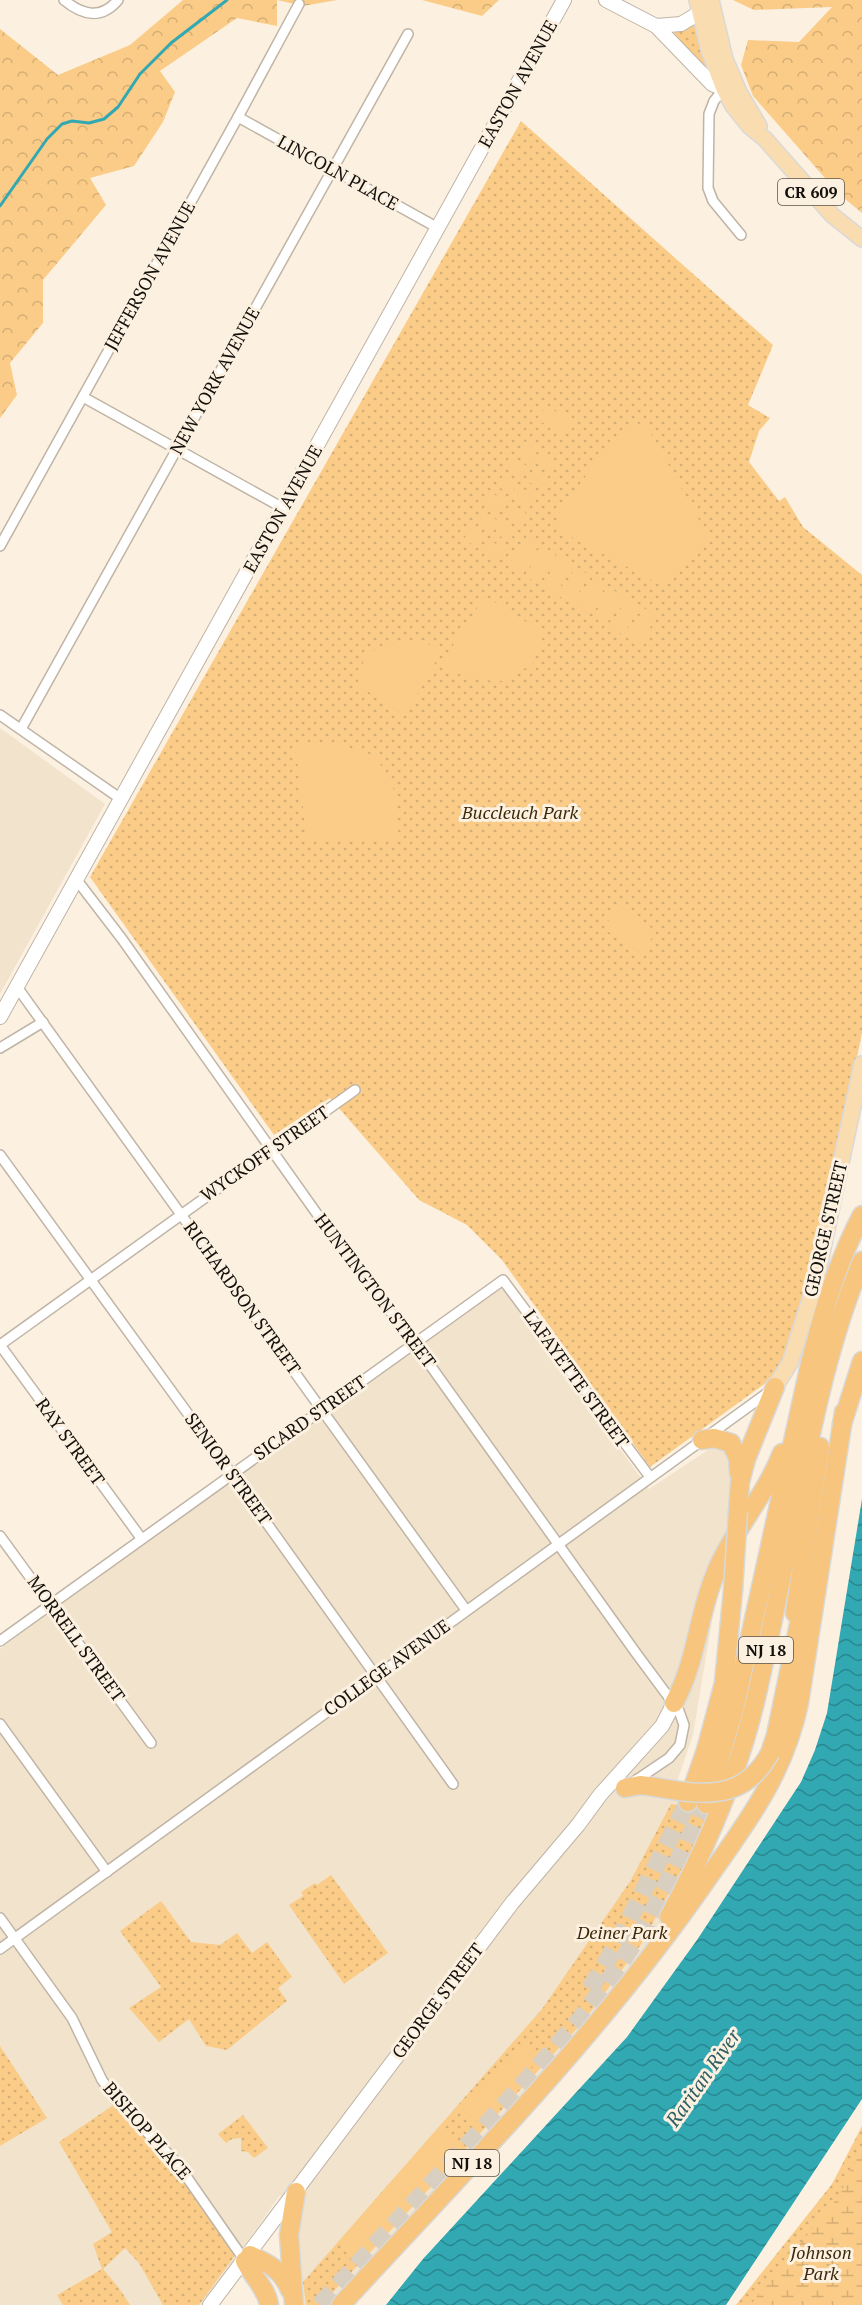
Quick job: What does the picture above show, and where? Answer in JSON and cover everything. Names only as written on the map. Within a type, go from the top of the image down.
[{"type":"highway","name":"NJ 18","points":[[740,1482],[724,1683],[706,1750],[697,1803],[734,1710],[800,1409],[826,1305],[839,1264],[862,1215]]},
{"type":"highway","name":"NJ 18","points":[[341,2305],[622,1995],[657,1940],[695,1867],[736,1768],[755,1703],[818,1399],[833,1341],[862,1261]]},
{"type":"highway","points":[[787,1677],[806,1529],[825,1414],[852,1284]]},
{"type":"highway","points":[[625,1788],[640,1785],[698,1794],[727,1791],[752,1778],[762,1768],[770,1754],[776,1735],[844,1412],[862,1361]]},
{"type":"highway","points":[[740,1482],[746,1459],[775,1387]]},
{"type":"highway","points":[[674,1703],[689,1672],[713,1577],[726,1551],[777,1467],[800,1409]]},
{"type":"highway","points":[[622,1995],[695,1897],[759,1805],[786,1750],[799,1703],[844,1412]]},
{"type":"highway","points":[[702,1440],[714,1438],[731,1443],[738,1458],[740,1482]]},
{"type":"highway","points":[[293,2301],[285,2269],[296,2192]]},
{"type":"highway","points":[[269,2305],[265,2292],[252,2275],[248,2258],[285,2269]]},
{"type":"main road","name":"CR 609","points":[[705,4],[719,38],[728,84],[765,139],[832,215],[862,240]]},
{"type":"main road","name":"GEORGE STREET","points":[[775,1387],[790,1362],[811,1299],[862,1065]]},
{"type":"street","points":[[64,0],[83,13],[96,14],[105,12],[118,0]]},
{"type":"street","name":"EASTON AVENUE","points":[[0,1017],[564,0]]},
{"type":"street","points":[[606,0],[656,26],[712,84],[728,84]]},
{"type":"street","name":"JEFFERSON AVENUE","points":[[0,546],[299,4]]},
{"type":"street","points":[[656,26],[681,24],[705,4]]},
{"type":"street","name":"NEW YORK AVENUE","points":[[21,729],[408,34]]},
{"type":"street","points":[[728,84],[714,101],[709,114],[708,188],[712,201],[741,235]]},
{"type":"street","name":"LINCOLN PLACE","points":[[238,117],[438,228]]},
{"type":"street","points":[[83,397],[283,508]]},
{"type":"street","points":[[0,715],[121,799]]},
{"type":"street","name":"HUNTINGTON STREET","points":[[76,879],[122,939],[332,1235],[415,1344],[683,1717],[684,1731],[680,1745],[669,1758],[625,1788]]},
{"type":"street","name":"RICHARDSON STREET","points":[[17,987],[466,1610]]},
{"type":"street","points":[[0,1048],[43,1022]]},
{"type":"street","name":"WYCKOFF STREET","points":[[0,1345],[355,1090]]},
{"type":"street","name":"SENIOR STREET","points":[[0,1155],[453,1784]]},
{"type":"street","name":"SICARD STREET","points":[[0,1641],[503,1280]]},
{"type":"street","name":"LAFAYETTE STREET","points":[[503,1280],[650,1477]]},
{"type":"street","name":"RAY STREET","points":[[0,1345],[141,1538]]},
{"type":"street","name":"COLLEGE AVENUE","points":[[0,1949],[775,1387]]},
{"type":"street","name":"MORRELL STREET","points":[[0,1536],[151,1743]]},
{"type":"street","name":"GEORGE STREET","points":[[210,2305],[248,2258],[512,1903],[578,1825],[600,1795],[662,1726],[674,1703]]},
{"type":"street","points":[[0,1724],[106,1872]]},
{"type":"street","points":[[578,1825],[625,1788]]},
{"type":"street","name":"BISHOP PLACE","points":[[0,1918],[72,2018],[102,2080],[117,2100],[177,2163],[248,2258]]},
{"type":"shaded area","points":[[0,728],[105,804],[0,994]]},
{"type":"shaded area","points":[[496,1278],[649,1489],[720,1442],[730,1449],[736,1477],[693,1735],[671,1799],[722,1806],[660,1933],[594,2023],[340,2305],[300,2305],[296,2217],[280,2195],[203,2305],[0,2305],[0,1649],[231,1473]]},
{"type":"green space","points":[[183,0],[277,0],[277,26],[237,18],[160,71],[175,92],[163,122],[134,166],[90,178],[106,205],[43,280],[43,323],[10,363],[17,395],[0,418],[0,29],[58,75],[130,45]]},
{"type":"green space","points":[[277,0],[337,0],[303,6]]},
{"type":"green space","points":[[422,0],[499,0],[482,16]]},
{"type":"green space","points":[[733,0],[862,0],[862,213],[839,194],[753,96],[741,65],[748,40],[799,42],[832,7],[754,10]]},
{"type":"green space","points":[[695,21],[713,79],[674,33]]},
{"type":"green space","name":"Buccleuch Park","points":[[521,121],[773,345],[748,405],[770,418],[759,431],[749,462],[779,501],[785,497],[803,527],[862,575],[862,1033],[810,1284],[794,1336],[780,1365],[767,1382],[650,1467],[502,1260],[467,1225],[419,1200],[330,1098],[274,1135],[90,877]]},
{"type":"green space","points":[[546,405],[571,421],[562,435],[537,419]]},
{"type":"green space","points":[[644,421],[708,536],[661,585],[555,528],[557,517],[611,440]]},
{"type":"green space","points":[[524,441],[538,450],[532,461],[518,452]]},
{"type":"green space","points":[[544,453],[558,462],[551,472],[537,464]]},
{"type":"green space","points":[[513,458],[527,466],[521,477],[507,468]]},
{"type":"green space","points":[[533,470],[547,479],[541,489],[527,481]]},
{"type":"green space","points":[[503,475],[517,484],[511,494],[497,486]]},
{"type":"green space","points":[[522,488],[536,496],[530,507],[516,498]]},
{"type":"green space","points":[[492,493],[506,502],[500,512],[486,504]]},
{"type":"green space","points":[[511,505],[526,513],[519,524],[505,515]]},
{"type":"green space","points":[[481,511],[496,519],[489,530],[475,521]]},
{"type":"green space","points":[[501,522],[516,531],[509,542],[495,533]]},
{"type":"green space","points":[[470,529],[485,537],[478,548],[464,539]]},
{"type":"green space","points":[[526,537],[539,545],[522,574],[509,566]]},
{"type":"green space","points":[[491,541],[505,549],[499,560],[485,551]]},
{"type":"green space","points":[[543,547],[556,555],[539,584],[525,576]]},
{"type":"green space","points":[[559,557],[573,565],[556,594],[542,586]]},
{"type":"green space","points":[[576,567],[589,575],[572,604],[559,596]]},
{"type":"green space","points":[[593,578],[606,586],[589,614],[576,606]]},
{"type":"green space","points":[[610,588],[623,596],[606,625],[593,617]]},
{"type":"green space","points":[[485,596],[544,633],[532,664],[504,681],[481,680],[452,672],[443,661]]},
{"type":"green space","points":[[627,598],[640,606],[623,635],[610,627]]},
{"type":"green space","points":[[644,608],[657,616],[640,645],[626,637]]},
{"type":"green space","points":[[422,640],[441,652],[405,716],[358,685],[364,661],[378,648],[398,642]]},
{"type":"green space","points":[[317,742],[341,745],[376,756],[395,792],[399,840],[307,839],[295,744]]},
{"type":"green space","points":[[617,905],[656,931],[642,954],[604,929]]},
{"type":"green space","name":"Deiner Park","points":[[671,1804],[713,1811],[642,1943],[583,2022],[321,2305],[306,2305],[303,2282],[542,2009],[631,1880]]},
{"type":"green space","points":[[331,1875],[388,1953],[344,1984],[289,1905],[303,1896],[301,1892]]},
{"type":"green space","points":[[161,1901],[191,1942],[220,1945],[237,1933],[252,1953],[267,1942],[292,1977],[278,1988],[287,2001],[227,2050],[206,2046],[189,2019],[159,2042],[129,2008],[161,1987],[120,1931]]},
{"type":"green space","points":[[522,2042],[539,2059],[479,2124],[463,2109]]},
{"type":"green space","points":[[0,2046],[47,2118],[0,2146]]},
{"type":"green space","points":[[115,2104],[165,2157],[236,2254],[199,2305],[163,2305],[139,2263],[125,2248],[103,2269],[130,2305],[63,2305],[57,2295],[102,2269],[93,2244],[112,2232],[59,2142]]},
{"type":"green space","points":[[243,2115],[268,2148],[254,2158],[248,2152],[241,2151],[241,2138],[232,2139],[226,2143],[218,2134]]},
{"type":"green space","points":[[441,2125],[466,2149],[361,2262],[339,2241]]},
{"type":"green space","name":"Johnson Park","points":[[862,2126],[862,2305],[736,2305],[832,2184]]},
{"type":"green space","name":"Johnson Park","points":[[862,2146],[862,2305],[750,2305],[839,2196]]},
{"type":"water","name":"Raritan River","points":[[862,1499],[862,2099],[726,2305],[386,2305],[423,2259],[627,2037],[697,1940],[801,1782],[815,1750],[827,1713]]},
{"type":"waterway","points":[[0,206],[47,139],[62,124],[72,121],[89,123],[104,119],[118,107],[140,74],[171,43],[227,0]]},
{"type":"tunnel","points":[[590,1989],[616,1946],[688,1802]]},
{"type":"tunnel","points":[[320,2305],[519,2089],[582,2017],[647,1923],[706,1804]]}]
